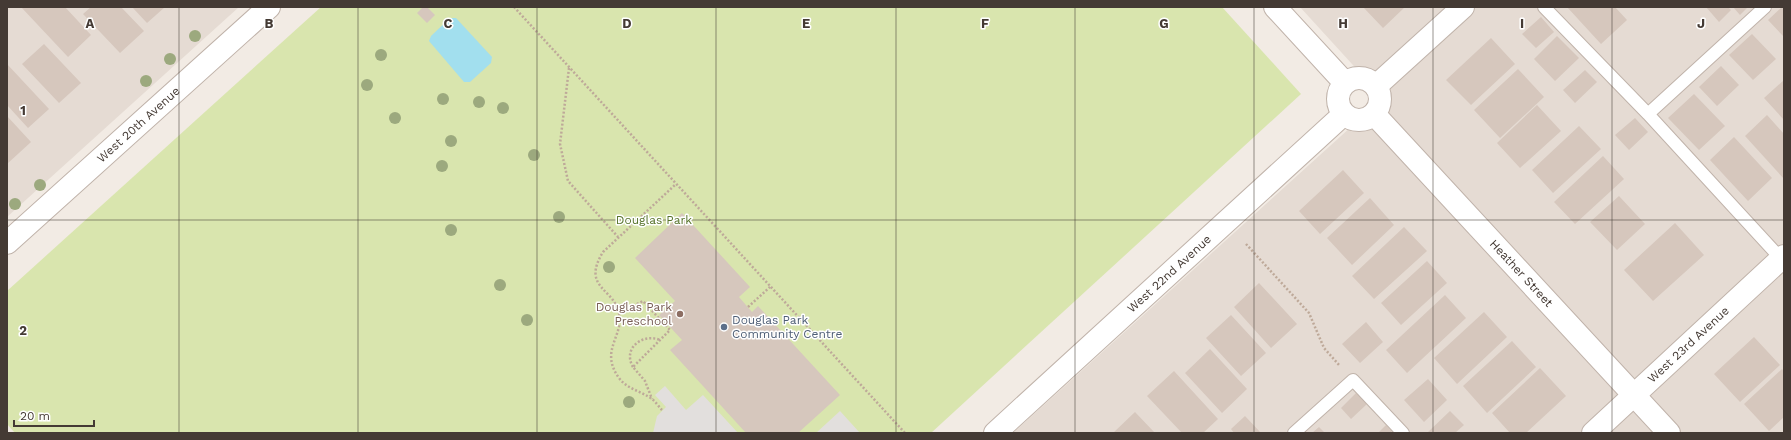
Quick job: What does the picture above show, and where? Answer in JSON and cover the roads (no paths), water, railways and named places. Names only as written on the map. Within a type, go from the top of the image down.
[{"type":"street","name":"West 20th Avenue","points":[[7,243],[269,7]]},
{"type":"street","points":[[1275,7],[1345,83]]},
{"type":"street","points":[[1376,86],[1463,7]]},
{"type":"street","points":[[1358,77],[1370,81],[1376,86],[1381,97],[1378,109],[1368,118],[1356,120],[1344,114],[1340,109],[1338,95],[1345,83],[1358,77]]},
{"type":"street","name":"West 22nd Avenue","points":[[995,433],[1344,114]]},
{"type":"street","name":"Heather Street","points":[[1374,114],[1669,433]]},
{"type":"street","name":"West 23rd Avenue","points":[[1593,433],[1783,259]]},
{"type":"lane","points":[[1544,7],[1648,114],[1783,259]]},
{"type":"lane","points":[[1648,114],[1765,7]]},
{"type":"lane","points":[[1294,433],[1353,380],[1403,433]]},
{"type":"water","points":[[450,18],[456,18],[492,57],[491,63],[470,82],[464,82],[429,41],[431,36]]},
{"type":"place","name":"Douglas Park Preschool","points":[[680,314]]},
{"type":"place","name":"Douglas Park Community Centre","points":[[724,327]]},
{"type":"park label","name":"Douglas Park","points":[[654,220]]}]
